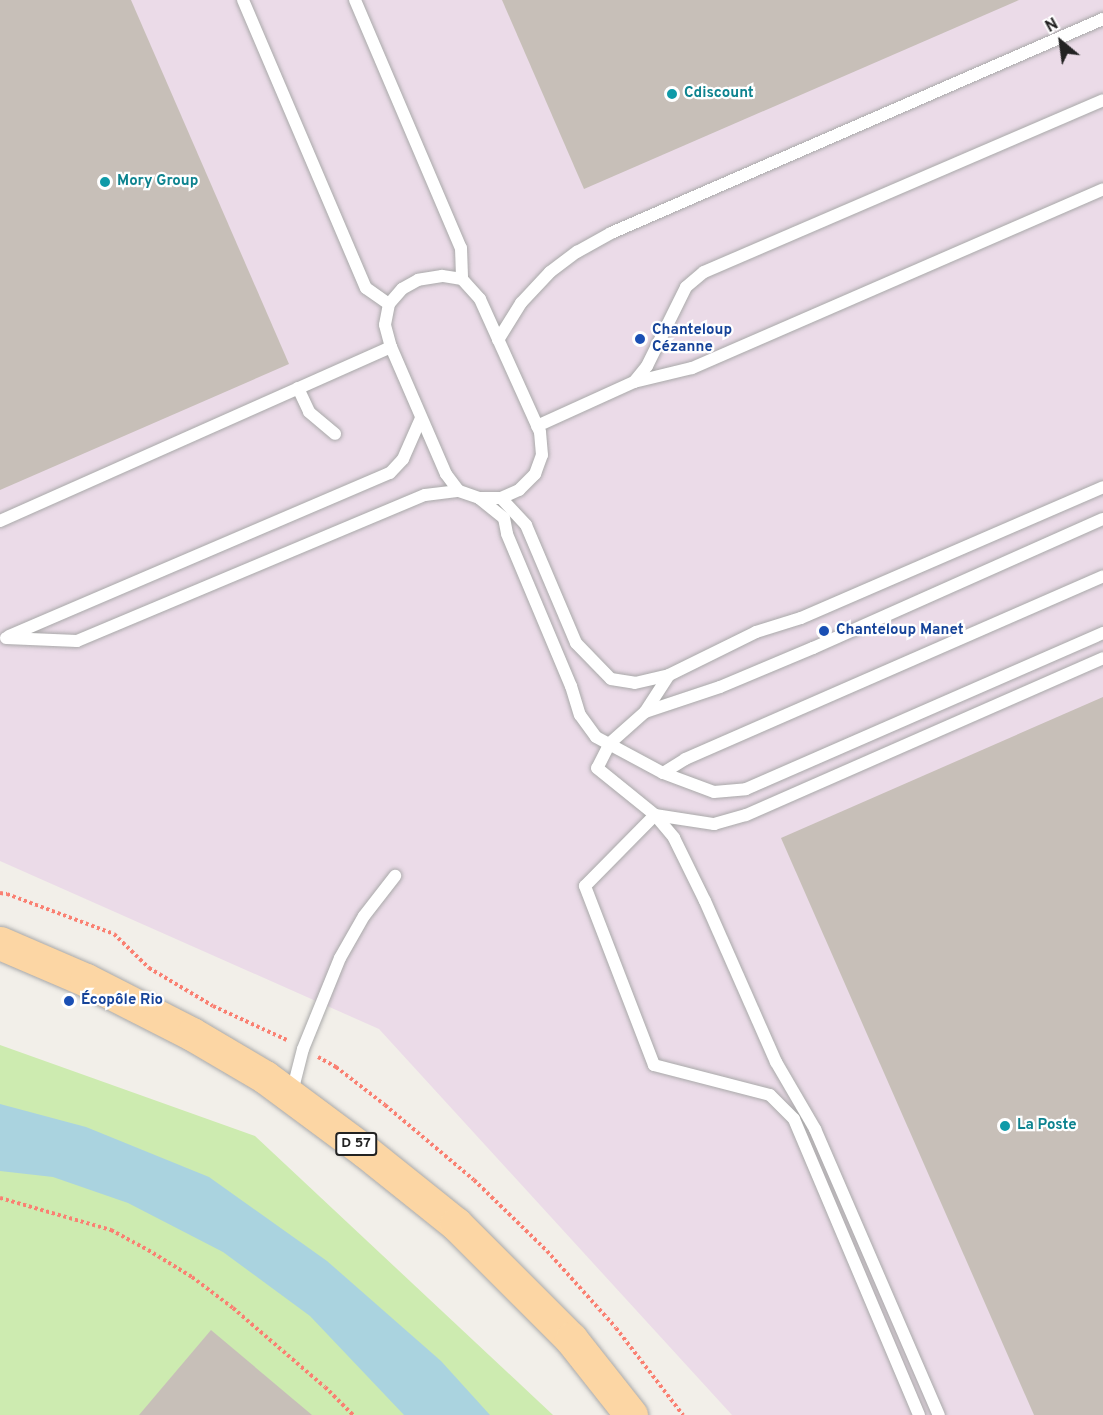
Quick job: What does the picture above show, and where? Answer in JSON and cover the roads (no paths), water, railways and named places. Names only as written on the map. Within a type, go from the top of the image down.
[{"type":"main road","name":"D 57","points":[[7,948],[86,980],[192,1034],[265,1077],[291,1096],[456,1224],[571,1339],[631,1415]]},
{"type":"lane","points":[[243,0],[366,288],[389,304]]},
{"type":"lane","points":[[355,0],[461,248],[462,279]]},
{"type":"lane","points":[[498,339],[521,303],[550,272],[577,252],[611,233],[1103,19]]},
{"type":"lane","points":[[634,382],[647,366],[686,287],[704,272],[1103,100]]},
{"type":"lane","points":[[537,426],[634,382],[692,368],[1103,189]]},
{"type":"lane","points":[[3,639],[77,641],[425,495],[459,491],[479,498],[501,498],[519,490],[535,474],[542,455],[537,426],[480,298],[462,279],[442,276],[418,280],[402,289],[389,304],[385,325],[391,347],[421,418],[446,474],[459,491]]},
{"type":"lane","points":[[0,521],[391,347]]},
{"type":"lane","points":[[298,388],[309,412],[335,434]]},
{"type":"lane","points":[[3,639],[390,472],[403,459],[421,418]]},
{"type":"lane","points":[[501,498],[526,525],[576,643],[611,679],[634,683],[669,675],[756,632],[801,618],[1103,487]]},
{"type":"lane","points":[[479,498],[504,518],[507,534],[571,686],[580,715],[596,737],[663,773],[714,792],[746,789],[1103,633]]},
{"type":"lane","points":[[645,712],[720,687],[813,648],[1103,519]]},
{"type":"lane","points":[[663,773],[685,759],[1103,576]]},
{"type":"lane","points":[[655,815],[714,824],[746,815],[1103,658]]},
{"type":"lane","points":[[669,675],[645,712],[610,743],[597,768],[655,815],[674,838],[705,901],[776,1062],[815,1129],[939,1415]]},
{"type":"lane","points":[[655,815],[585,886],[654,1065],[770,1095],[794,1119],[919,1415]]},
{"type":"lane","points":[[291,1096],[303,1049],[340,958],[364,916],[395,876]]},
{"type":"water","points":[[0,1104],[86,1127],[209,1177],[327,1261],[441,1361],[490,1415],[404,1415],[310,1316],[223,1252],[128,1203],[53,1177],[0,1171]]},
{"type":"place","name":"Cdiscount","points":[[672,94]]},
{"type":"place","name":"Mory Group","points":[[105,182]]},
{"type":"place","name":"Chanteloup Cézanne","points":[[640,339]]},
{"type":"place","name":"Chanteloup Manet","points":[[824,631]]},
{"type":"place","name":"Écopôle Rio","points":[[69,1001]]},
{"type":"place","name":"La Poste","points":[[1005,1126]]}]
